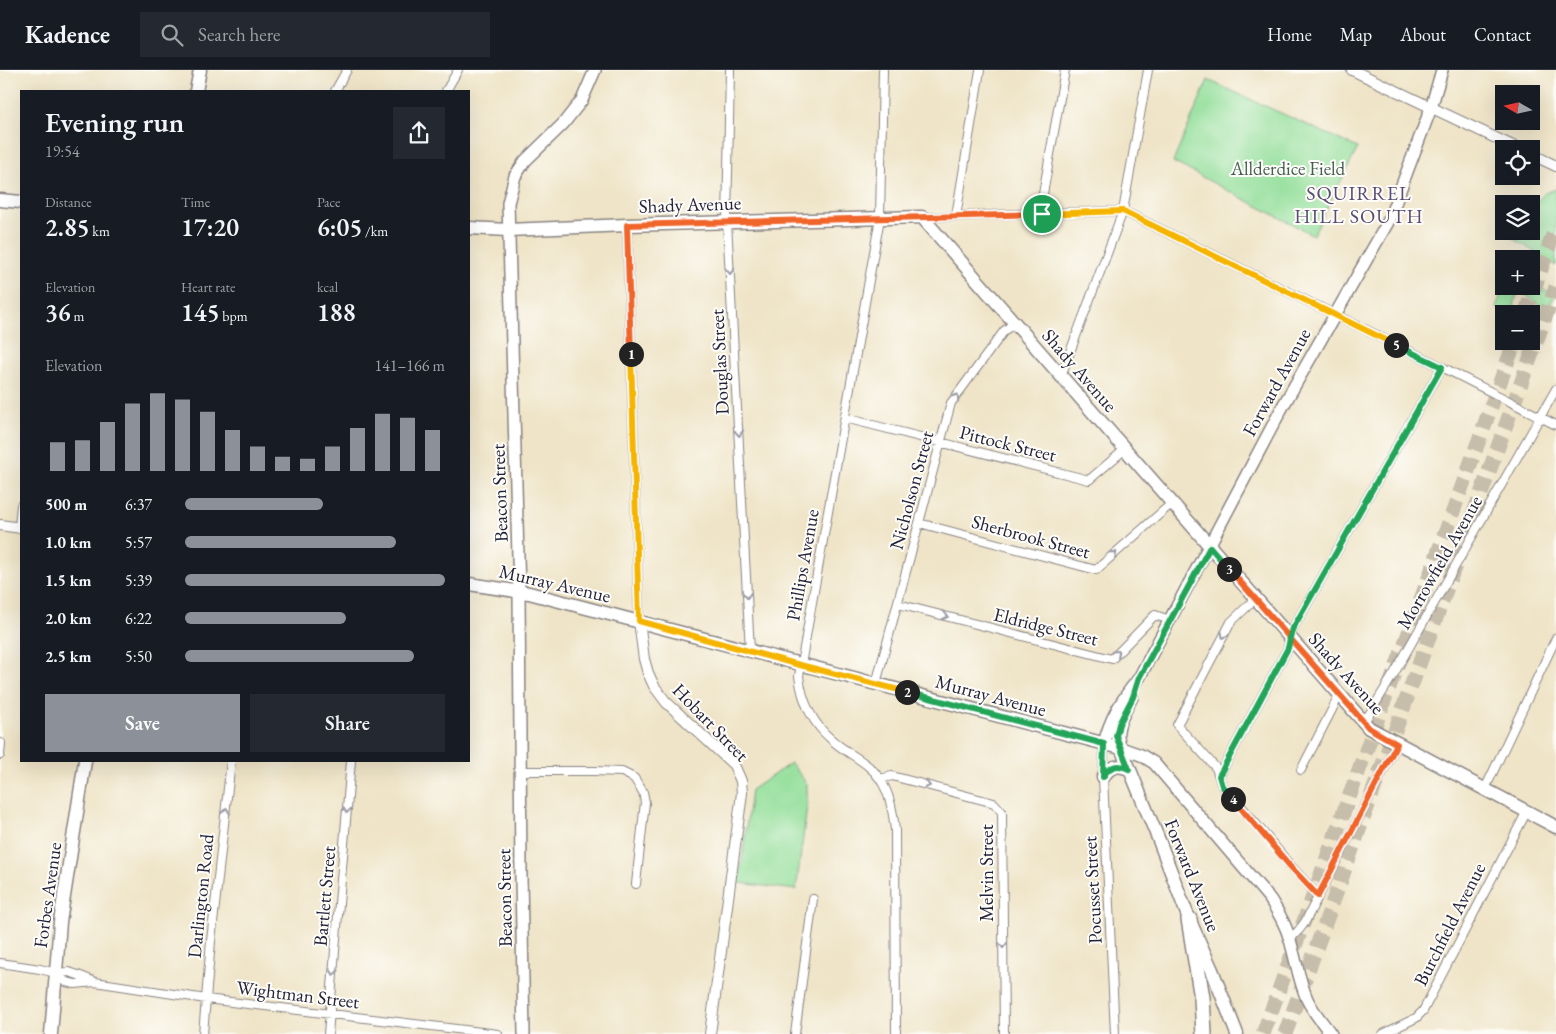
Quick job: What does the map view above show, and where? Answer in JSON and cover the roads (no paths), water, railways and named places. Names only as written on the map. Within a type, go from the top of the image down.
[{"type":"highway","points":[[1189,920],[1202,998],[1204,1034]]},
{"type":"main road","points":[[196,90],[200,70]]},
{"type":"main road","name":"Beacon Street","points":[[524,1034],[519,591],[508,203],[515,176],[525,162],[563,124],[582,100],[595,70]]},
{"type":"main road","name":"Forward Avenue","points":[[1109,736],[1126,695],[1139,678],[1284,406],[1388,222],[1431,108],[1442,70]]},
{"type":"main road","points":[[0,200],[20,202]]},
{"type":"main road","name":"Shady Avenue","points":[[470,228],[508,230],[922,217],[1369,728],[1556,827]]},
{"type":"main road","name":"Murray Avenue","points":[[470,584],[519,591],[876,684],[1109,736],[1120,748],[1148,758],[1159,769],[1270,899],[1282,918],[1290,939],[1301,984],[1307,998],[1331,1034]]},
{"type":"main road","name":"Forward Avenue","points":[[1120,748],[1237,1034]]},
{"type":"main road","name":"Forbes Avenue","points":[[52,1034],[60,922],[86,762]]},
{"type":"main road","points":[[1103,777],[1109,768],[1121,766],[1129,769]]},
{"type":"main road","points":[[1189,920],[1204,973],[1228,1034]]},
{"type":"street","points":[[336,90],[347,70]]},
{"type":"street","points":[[447,90],[458,70]]},
{"type":"street","name":"Douglas Street","points":[[730,70],[728,222],[750,651]]},
{"type":"street","name":"Phillips Avenue","points":[[883,70],[880,218],[799,676],[800,690],[813,719],[832,740],[870,766],[880,779],[891,805],[895,830],[896,1034]]},
{"type":"street","points":[[956,216],[980,70]]},
{"type":"street","points":[[1042,214],[1041,205],[1064,70]]},
{"type":"street","points":[[1060,376],[1123,211],[1148,70]]},
{"type":"street","points":[[1352,70],[1500,140]]},
{"type":"street","points":[[1540,158],[1556,166]]},
{"type":"street","points":[[922,217],[1123,211],[1556,425]]},
{"type":"street","name":"Hobart Street","points":[[627,225],[639,621],[644,659],[654,686],[666,702],[734,765],[741,781],[742,793],[710,1034]]},
{"type":"street","name":"Nicholson Street","points":[[876,684],[951,403],[1004,331],[1014,323]]},
{"type":"street","points":[[1219,776],[1288,648],[1292,630],[1442,367]]},
{"type":"street","name":"Morrowfield Avenue","points":[[1362,720],[1368,716],[1394,672],[1556,389]]},
{"type":"street","name":"Pittock Street","points":[[845,418],[1089,480],[1124,450]]},
{"type":"street","name":"Sherbrook Street","points":[[919,523],[1096,570],[1172,504]]},
{"type":"street","points":[[0,525],[20,527]]},
{"type":"street","points":[[1255,599],[1231,622],[1177,725],[1216,768],[1222,786],[1318,896]]},
{"type":"street","name":"Eldridge Street","points":[[898,604],[1112,659],[1155,615],[1170,620]]},
{"type":"street","points":[[1485,790],[1556,638]]},
{"type":"street","points":[[1301,770],[1340,694]]},
{"type":"street","name":"Pocusset Street","points":[[1109,736],[1103,777],[1115,1034]]},
{"type":"street","points":[[0,755],[1,743]]},
{"type":"street","points":[[1290,939],[1299,930],[1318,896],[1397,744]]},
{"type":"street","name":"Darlington Road","points":[[203,1034],[231,762]]},
{"type":"street","name":"Bartlett Street","points":[[328,1034],[352,762]]},
{"type":"street","points":[[520,771],[622,772],[634,778],[643,792],[645,802],[636,884]]},
{"type":"street","name":"Melvin Street","points":[[880,779],[892,776],[994,804],[1002,812],[1004,1034]]},
{"type":"street","name":"Burchfield Avenue","points":[[1383,1034],[1416,1018],[1422,1011],[1527,811]]},
{"type":"street","points":[[795,1034],[813,899]]},
{"type":"street","name":"Wightman Street","points":[[0,963],[56,973],[69,972],[95,982],[206,999],[498,1034]]},
{"type":"street","points":[[423,1025],[423,1034]]},
{"type":"tunnel","points":[[1528,305],[1556,227]]},
{"type":"tunnel","points":[[1285,1034],[1556,287]]},
{"type":"tunnel","points":[[1263,1034],[1512,350]]},
{"type":"district","name":"SQUIRREL HILL SOUTH","points":[[1359,204]]},
{"type":"park label","name":"Allderdice Field","points":[[1288,168]]}]
